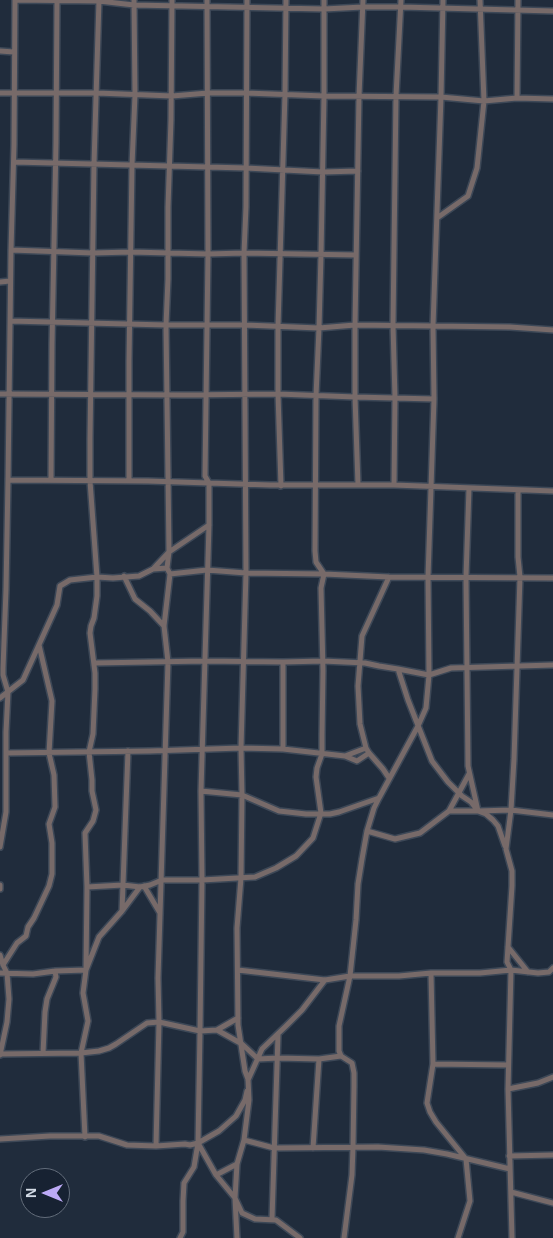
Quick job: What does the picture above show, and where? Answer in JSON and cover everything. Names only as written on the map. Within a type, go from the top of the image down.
[{"type":"street","points":[[0,847],[6,812],[8,692],[3,668],[10,394],[15,0],[172,3],[207,7],[324,10],[401,7],[553,11]]},
{"type":"street","points":[[51,480],[57,0]]},
{"type":"street","points":[[180,1238],[182,1232],[184,1183],[194,1167],[198,1143],[202,880],[201,790],[209,484],[205,476],[208,254],[207,0]]},
{"type":"street","points":[[237,1238],[235,1198],[237,1164],[244,1140],[249,1100],[248,1079],[238,1025],[237,928],[241,878],[241,748],[246,573],[244,253],[247,0]]},
{"type":"street","points":[[280,486],[278,326],[286,0]]},
{"type":"street","points":[[87,887],[142,886],[162,880],[255,878],[296,856],[313,838],[321,813],[316,777],[322,754],[323,661],[321,588],[324,574],[316,562],[316,396],[320,328],[324,0]]},
{"type":"street","points":[[358,485],[355,326],[359,96],[363,0]]},
{"type":"street","points":[[394,485],[395,398],[393,325],[396,96],[401,0]]},
{"type":"street","points":[[341,1056],[338,1026],[350,976],[358,884],[367,831],[374,808],[426,708],[429,675],[428,577],[434,398],[433,326],[443,0]]},
{"type":"street","points":[[437,218],[468,196],[477,168],[484,102],[480,0]]},
{"type":"street","points":[[517,98],[518,0]]},
{"type":"street","points":[[85,1136],[81,1053],[88,1021],[83,993],[86,970],[87,887],[85,833],[93,821],[96,810],[92,791],[89,752],[93,734],[95,704],[95,673],[90,633],[97,596],[90,481],[94,164],[99,1]]},
{"type":"street","points":[[129,481],[132,165],[135,95],[134,2]]},
{"type":"street","points":[[156,1146],[159,1022],[158,978],[168,662],[164,626],[170,574],[167,568],[169,552],[166,325],[172,96],[172,3]]},
{"type":"street","points":[[0,51],[14,52]]},
{"type":"street","points":[[0,93],[97,93],[172,96],[208,93],[246,93],[441,97],[484,102],[517,98],[553,99]]},
{"type":"street","points":[[14,162],[283,169],[323,172],[358,171]]},
{"type":"street","points":[[11,250],[93,254],[131,252],[356,256]]},
{"type":"street","points":[[0,282],[10,281]]},
{"type":"street","points":[[10,321],[320,328],[393,325],[553,330]]},
{"type":"street","points":[[0,394],[278,394],[355,398],[434,398]]},
{"type":"street","points":[[0,464],[8,464]]},
{"type":"street","points":[[8,480],[129,481],[280,486],[394,485],[553,491]]},
{"type":"street","points":[[469,488],[466,577],[468,766],[478,812]]},
{"type":"street","points":[[506,849],[511,810],[520,577],[518,557],[518,490]]},
{"type":"street","points":[[0,698],[23,680],[57,605],[60,586],[70,580],[139,576],[153,569],[169,552],[208,525]]},
{"type":"street","points":[[0,561],[7,561]]},
{"type":"street","points":[[153,569],[167,568]]},
{"type":"street","points":[[170,574],[207,570],[389,577],[553,578]]},
{"type":"street","points":[[124,576],[135,599],[164,626]]},
{"type":"street","points":[[389,577],[364,632],[358,686],[360,724],[367,751],[390,778]]},
{"type":"street","points":[[3,965],[17,943],[26,936],[28,927],[50,882],[52,866],[52,843],[49,824],[55,807],[54,775],[50,753],[52,701],[39,645]]},
{"type":"street","points":[[94,663],[323,661],[398,668],[429,675],[450,668],[553,665]]},
{"type":"street","points":[[283,662],[283,749]]},
{"type":"street","points":[[398,668],[408,700],[432,761],[438,770],[471,802],[478,812],[486,814],[494,820],[501,833],[512,871],[507,962],[511,970],[508,1089],[512,1238]]},
{"type":"street","points":[[0,727],[6,732]]},
{"type":"street","points":[[6,753],[241,748],[283,749],[345,756],[357,761],[367,751]]},
{"type":"street","points":[[122,911],[128,751]]},
{"type":"street","points":[[345,756],[367,751]]},
{"type":"street","points":[[367,831],[395,839],[420,833],[449,811],[469,774]]},
{"type":"street","points":[[201,790],[242,795],[279,811],[306,814],[330,814],[379,798]]},
{"type":"street","points":[[449,811],[511,810],[553,815]]},
{"type":"street","points":[[86,970],[99,937],[142,886]]},
{"type":"street","points":[[142,886],[160,913]]},
{"type":"street","points":[[508,947],[528,972]]},
{"type":"street","points":[[0,955],[7,973],[8,1007],[7,1022],[0,1054],[99,1051],[109,1048],[145,1024],[159,1022],[200,1031],[217,1030],[238,1018]]},
{"type":"street","points":[[238,970],[325,980],[350,976],[480,973],[511,970],[538,973],[549,972],[553,968]]},
{"type":"street","points":[[0,973],[33,974],[86,970]]},
{"type":"street","points":[[44,1053],[45,1012],[47,999],[56,977],[55,971]]},
{"type":"street","points":[[431,973],[433,1064],[427,1103],[430,1112],[466,1159],[470,1201],[458,1238]]},
{"type":"street","points":[[0,1139],[99,1136],[127,1145],[156,1146],[198,1143],[219,1131],[236,1116],[245,1100],[248,1079],[262,1049],[302,1010],[325,980]]},
{"type":"street","points":[[217,1030],[242,1044],[258,1059],[319,1059],[341,1056],[352,1063],[354,1073],[352,1175],[344,1238]]},
{"type":"street","points":[[272,1219],[278,1034]]},
{"type":"street","points":[[313,1148],[319,1059]]},
{"type":"street","points":[[433,1064],[508,1064]]},
{"type":"street","points":[[508,1089],[538,1083],[553,1077]]},
{"type":"street","points":[[244,1140],[274,1148],[378,1147],[424,1150],[510,1169]]},
{"type":"street","points":[[198,1143],[216,1175],[235,1198],[242,1213],[255,1219],[272,1219],[300,1238]]},
{"type":"street","points":[[509,1156],[553,1154]]},
{"type":"street","points":[[216,1175],[237,1164]]},
{"type":"street","points":[[510,1192],[553,1203]]}]
